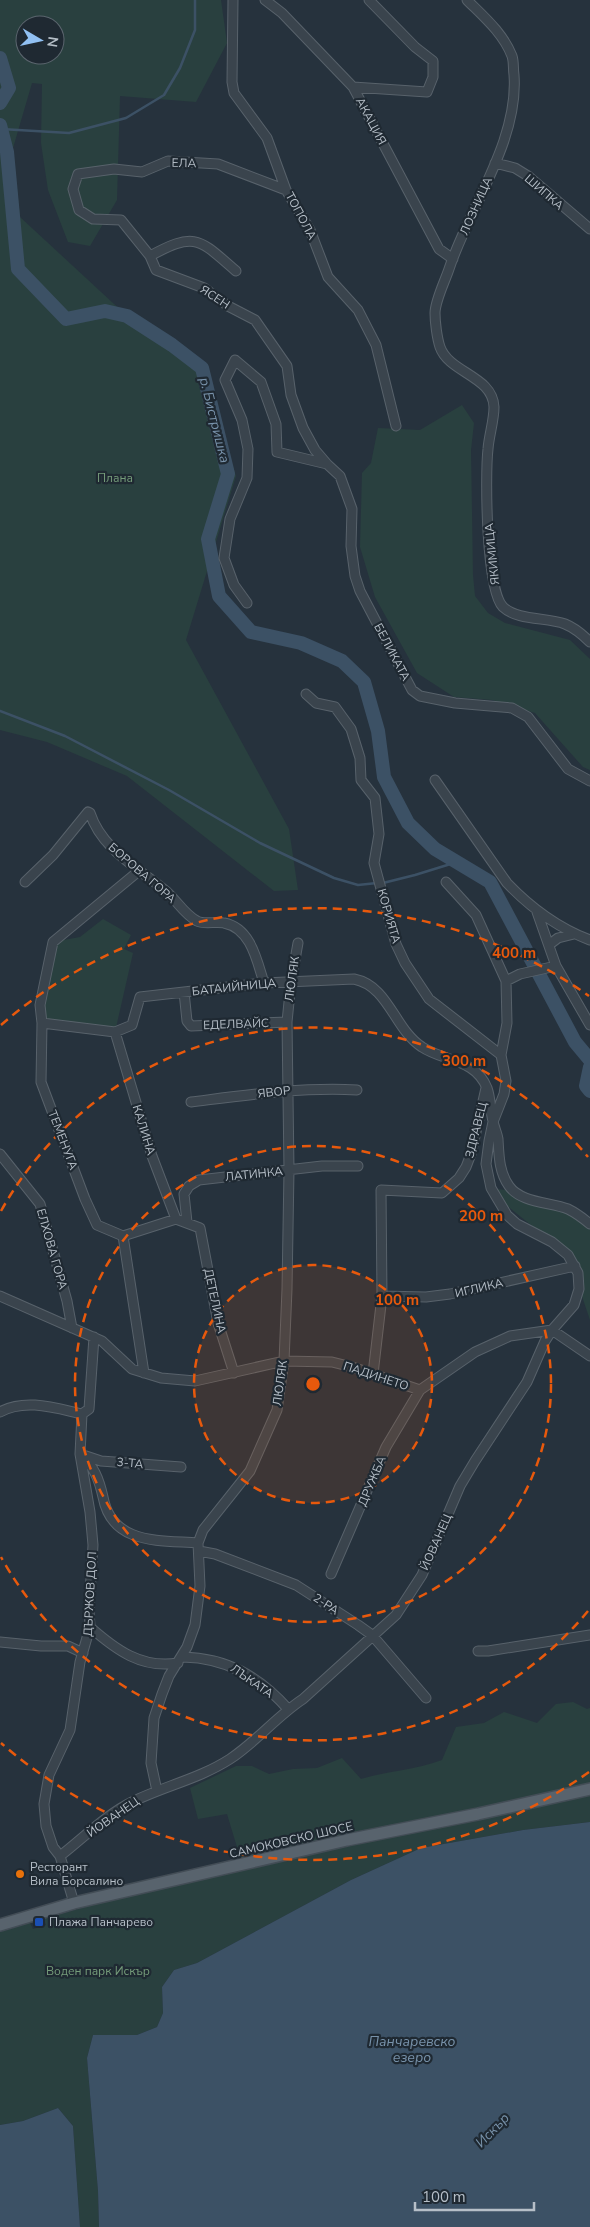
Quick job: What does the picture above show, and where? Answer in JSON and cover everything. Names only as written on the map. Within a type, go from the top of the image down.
[{"type":"main road","name":"САМОКОВСКО ШОСЕ","points":[[0,1925],[74,1903],[347,1840],[590,1789]]},
{"type":"street","name":"ТОПОЛА","points":[[233,0],[232,82],[234,93],[267,138],[286,190],[310,230],[328,277],[358,310],[376,345],[396,426]]},
{"type":"street","name":"АКАЦИЯ","points":[[265,0],[282,13],[353,87],[439,249],[453,258]]},
{"type":"street","points":[[353,87],[427,92],[433,77],[433,61],[415,47],[369,0]]},
{"type":"street","name":"ЛОЗНИЦА","points":[[467,0],[500,33],[512,58],[515,87],[506,134],[453,258],[435,312],[440,348],[457,366],[488,388],[494,404]]},
{"type":"street","name":"ЕЛА","points":[[78,174],[114,169],[142,172],[168,161],[218,164],[286,190]]},
{"type":"street","name":"ШИПКА","points":[[494,163],[515,168],[528,176],[590,229]]},
{"type":"street","name":"ЯСЕН","points":[[78,174],[73,189],[79,210],[92,219],[121,220],[150,256],[156,270],[204,288],[228,306],[255,320],[287,366],[291,395],[303,428],[315,450],[326,464]]},
{"type":"street","points":[[150,256],[184,241],[196,240],[206,245],[236,271]]},
{"type":"street","points":[[247,603],[234,585],[224,558],[230,520],[247,478],[248,449],[242,420],[225,380],[235,360],[261,382],[276,424],[277,452],[307,461],[326,464]]},
{"type":"street","name":"ЯКИМИЦА","points":[[494,404],[488,448],[488,511],[492,573],[496,594],[502,606],[514,613],[565,624],[576,629],[590,642]]},
{"type":"street","name":"БЕЛИКАТА","points":[[326,464],[340,476],[352,509],[352,546],[355,576],[366,607],[382,631],[412,690],[420,696],[455,703],[512,708],[528,718],[568,769],[590,781]]},
{"type":"street","name":"КОРИЯТА","points":[[306,694],[316,703],[335,707],[351,729],[360,758],[362,780],[374,798],[379,834],[374,862],[396,944],[404,963],[429,999],[501,1055]]},
{"type":"street","points":[[435,780],[507,883],[537,912],[574,934],[590,940]]},
{"type":"street","name":"БОРОВА ГОРА","points":[[25,882],[53,855],[88,812],[98,833],[111,848],[140,870],[199,923],[220,922],[230,924],[252,944],[264,983]]},
{"type":"street","name":"ТЕМЕНУГА","points":[[123,1236],[97,1225],[41,1082],[42,1023],[40,1005],[53,942],[140,870]]},
{"type":"street","points":[[446,882],[476,915],[506,982],[507,1023],[501,1055],[506,1081],[504,1094],[493,1122],[486,1164],[490,1188],[507,1215],[518,1224],[552,1242],[568,1255],[575,1266]]},
{"type":"street","points":[[537,912],[550,944],[556,966],[590,1025]]},
{"type":"street","points":[[550,944],[558,938],[574,934]]},
{"type":"street","name":"ЛЮЛЯК","points":[[198,1547],[203,1530],[250,1471],[277,1410],[284,1361],[289,1170],[288,1022],[291,982],[298,943]]},
{"type":"street","points":[[506,982],[520,974],[556,966]]},
{"type":"street","name":"БАТАИЙНИЦА","points":[[115,1032],[132,1025],[140,997],[264,983],[354,979],[366,982],[377,989],[406,1030],[421,1047],[465,1063],[478,1074],[486,1086],[498,1138],[497,1154],[502,1172],[509,1186],[517,1195],[570,1210],[590,1224]]},
{"type":"street","name":"ЕДЕЛВАЙС","points":[[184,992],[187,1021],[191,1026],[288,1022]]},
{"type":"street","points":[[42,1023],[115,1032]]},
{"type":"street","name":"КАЛИНА","points":[[115,1032],[152,1156],[176,1219]]},
{"type":"street","name":"ЗДРАВЕЦ","points":[[382,1296],[381,1190],[442,1193],[459,1178],[471,1154],[486,1086]]},
{"type":"street","name":"ЯВОР","points":[[191,1102],[288,1090],[324,1088],[357,1090]]},
{"type":"street","name":"ЕЛХОВА ГОРА","points":[[0,1154],[40,1204],[65,1292],[72,1328]]},
{"type":"street","name":"ЛАТИНКА","points":[[187,1222],[184,1194],[189,1186],[199,1180],[322,1166],[358,1166]]},
{"type":"street","points":[[144,1372],[123,1236],[176,1219],[187,1222]]},
{"type":"street","name":"ДЕТЕЛИНА","points":[[187,1222],[200,1228],[218,1323],[234,1373]]},
{"type":"street","name":"ИГЛИКА","points":[[382,1296],[426,1297],[450,1294],[575,1266]]},
{"type":"street","name":"ЙОВАНЕЦ","points":[[60,1856],[130,1803],[157,1791],[186,1782],[229,1760],[288,1709],[303,1699],[396,1614],[422,1575],[460,1486],[527,1382],[545,1341],[552,1330],[574,1306],[579,1289],[578,1273],[575,1266]]},
{"type":"street","name":"ПАДИНЕТО","points":[[0,1296],[102,1341],[132,1369],[161,1378],[195,1381],[284,1361],[332,1362],[420,1390],[475,1352],[510,1336],[552,1330]]},
{"type":"street","points":[[373,1374],[382,1296]]},
{"type":"street","points":[[552,1330],[590,1356]]},
{"type":"street","name":"ДЪРЖОВ ДОЛ","points":[[74,1903],[60,1856],[53,1847],[46,1826],[44,1804],[45,1788],[49,1775],[70,1730],[82,1654],[90,1628],[92,1545],[90,1512],[80,1454],[82,1414],[89,1409],[92,1387],[94,1337]]},
{"type":"street","name":"ДРУЖБА","points":[[331,1574],[386,1447],[420,1390]]},
{"type":"street","points":[[0,1412],[21,1405],[31,1405],[82,1414]]},
{"type":"street","name":"2-РА","points":[[80,1454],[95,1470],[106,1511],[120,1529],[127,1534],[198,1547],[296,1585],[372,1635],[426,1698]]},
{"type":"street","name":"3-ТА","points":[[80,1454],[101,1460],[181,1467]]},
{"type":"street","points":[[157,1791],[151,1763],[154,1718],[162,1694],[191,1638],[200,1586],[198,1547]]},
{"type":"street","name":"ЛЪКАТА","points":[[90,1628],[119,1650],[137,1660],[160,1665],[181,1660],[216,1660],[229,1664],[250,1676],[288,1709]]},
{"type":"street","points":[[478,1650],[488,1651],[590,1635]]},
{"type":"street","points":[[0,1642],[41,1646],[68,1646],[82,1654]]},
{"type":"green space","name":"Плана","points":[[0,0],[221,0],[227,43],[196,102],[120,96],[117,200],[90,246],[68,242],[48,190],[41,143],[42,84],[32,83],[13,148],[20,217],[127,316],[172,345],[202,368],[236,476],[186,640],[289,829],[298,890],[274,891],[127,776],[47,742],[0,730]]},
{"type":"green space","points":[[462,405],[474,423],[471,450],[475,596],[488,613],[505,623],[570,640],[590,659],[590,770],[583,767],[535,713],[492,700],[454,697],[417,673],[375,597],[360,547],[362,473],[371,463],[378,428],[420,430]]},
{"type":"green space","points":[[103,919],[131,935],[124,949],[133,953],[115,1032],[42,1023],[53,942],[80,937]]},
{"type":"green space","points":[[493,1189],[531,1196],[568,1212],[590,1226],[590,1320],[568,1255],[500,1200]]},
{"type":"green space","points":[[573,1702],[587,1709],[590,1708],[590,1784],[259,1856],[240,1857],[227,1814],[198,1819],[190,1788],[236,1766],[252,1766],[269,1774],[293,1769],[317,1768],[342,1758],[361,1779],[442,1760],[456,1727],[484,1723],[504,1712],[537,1723],[556,1704]]},
{"type":"green space","name":"Воден парк Искър","points":[[590,1791],[590,1822],[523,1830],[421,1848],[351,1880],[197,1963],[174,1970],[162,1987],[163,2013],[157,2027],[137,2035],[93,2035],[87,2058],[98,2191],[99,2227],[80,2227],[73,2126],[58,2108],[23,2121],[0,2125],[0,1932],[30,1923],[33,1929],[46,1925],[44,1919],[92,1905]]},
{"type":"water","name":"Панчаревско езеро","points":[[590,1822],[590,2227],[99,2227],[98,2191],[87,2058],[93,2035],[137,2035],[157,2027],[163,2013],[162,1987],[174,1970],[197,1963],[351,1880],[421,1848],[523,1830]]},
{"type":"water","points":[[58,2108],[73,2126],[80,2227],[0,2227],[0,2125],[23,2121]]},
{"type":"waterway","points":[[1,129],[69,133],[126,118],[164,95],[180,68],[195,30],[195,0]]},
{"type":"waterway","name":"р. Бистришка","points":[[0,58],[9,88],[0,103]]},
{"type":"waterway","name":"р. Бистришка","points":[[0,125],[7,152],[18,269],[66,319],[105,311],[127,316],[172,345],[202,368],[228,474],[208,539],[219,596],[251,632],[301,643],[342,661],[364,682],[378,731],[384,777],[408,823],[435,849],[490,882],[575,1042],[590,1060]]},
{"type":"waterway","points":[[0,711],[65,736],[169,790],[260,843],[334,878],[358,885],[377,883]]},
{"type":"waterway","points":[[383,883],[457,862]]},
{"type":"waterway","name":"р. Бистришка","points":[[590,1067],[586,1086],[590,1091]]},
{"type":"place","name":"Ресторант Вила Борсалино","points":[[20,1874]]},
{"type":"place","name":"Плажа Панчарево","points":[[39,1922]]},
{"type":"water label","name":"Искър","points":[[492,2130]]}]
